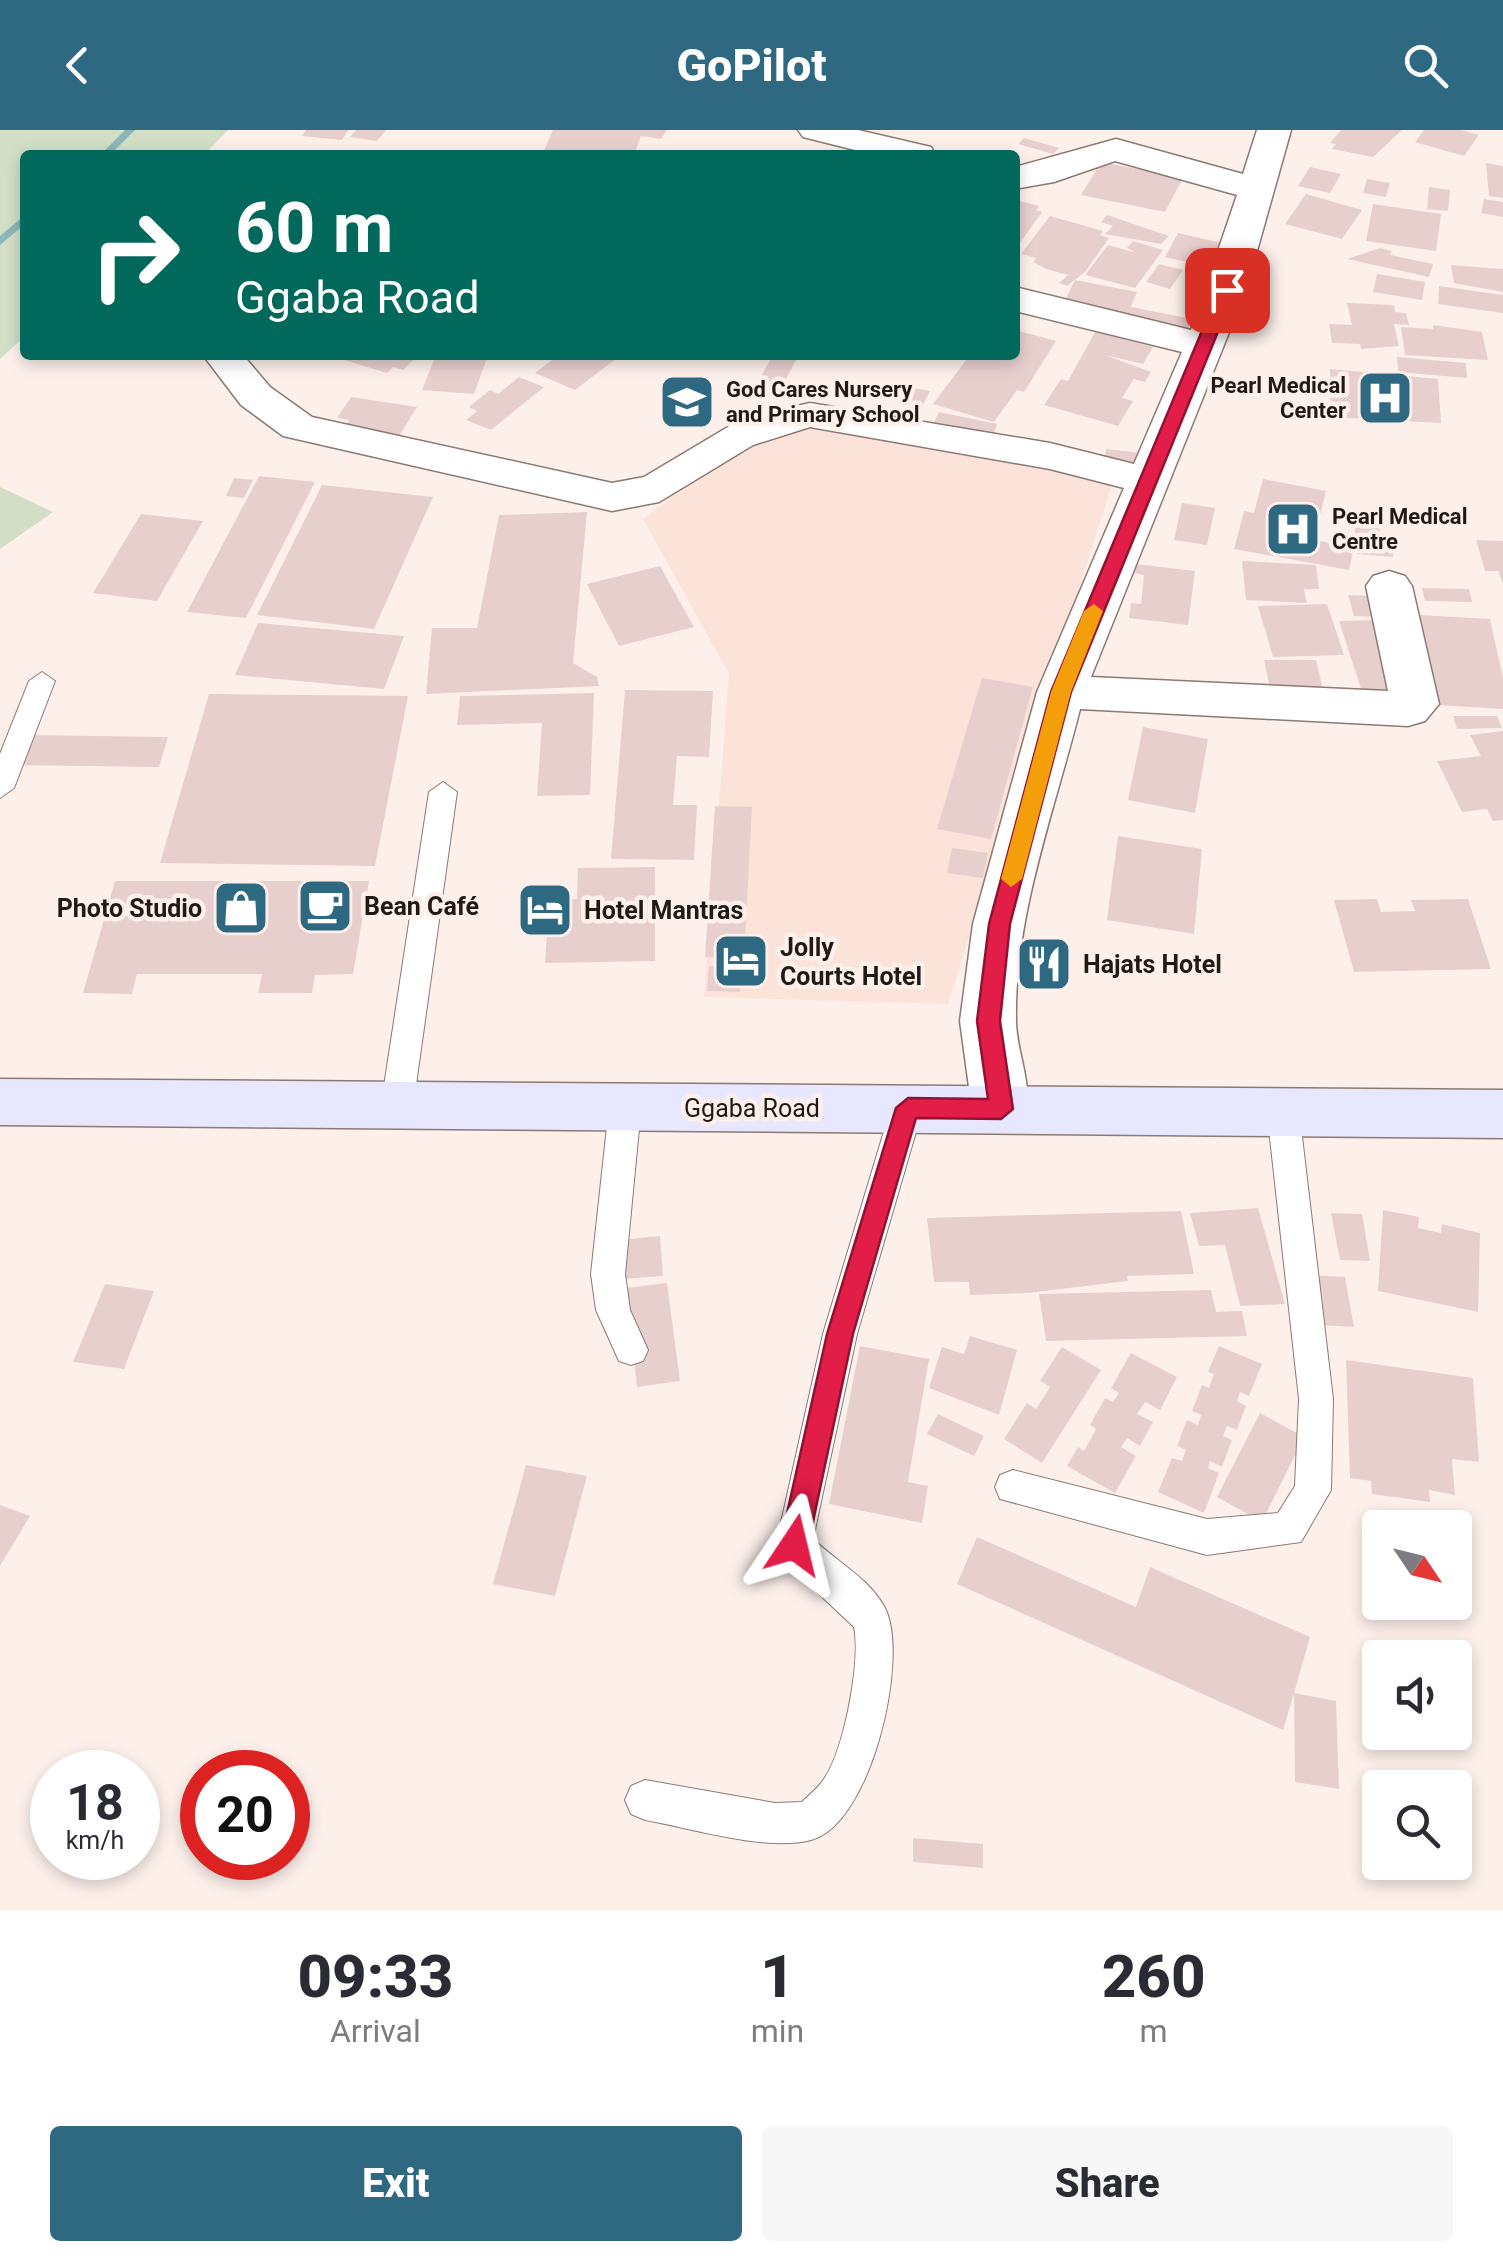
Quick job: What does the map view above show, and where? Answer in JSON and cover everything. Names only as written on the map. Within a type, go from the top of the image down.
[{"type":"main road","name":"Ggaba Road","points":[[0,1102],[1503,1114]]},
{"type":"street","points":[[815,130],[897,150]]},
{"type":"street","points":[[1001,1109],[988,1021],[1000,924],[1061,692],[1227,290],[1274,130]]},
{"type":"street","points":[[1020,178],[1041,176],[1092,154],[1116,150],[1257,189]]},
{"type":"street","points":[[1020,300],[1203,345]]},
{"type":"street","points":[[227,360],[235,376],[270,410],[298,426],[612,498],[644,494],[729,441],[771,422],[810,415],[1050,456],[1146,480]]},
{"type":"street","points":[[1061,692],[1408,709],[1415,704],[1388,586]]},
{"type":"lane","points":[[0,788],[42,680]]},
{"type":"lane","points":[[396,1106],[443,792]]},
{"type":"lane","points":[[625,1108],[608,1274],[614,1310],[631,1350]]},
{"type":"lane","points":[[646,1800],[775,1823],[810,1820],[840,1791],[874,1682],[874,1624],[852,1595],[816,1570],[794,1545],[840,1334],[908,1108]]},
{"type":"lane","points":[[1013,1487],[1208,1538],[1288,1530],[1314,1490],[1316,1399],[1282,1110]]},
{"type":"shaded area","points":[[832,420],[1054,454],[1112,484],[948,1004],[704,997],[729,674],[643,519],[739,447]]},
{"type":"green space","points":[[0,130],[228,130],[209,150],[20,150],[20,341],[0,359]]},
{"type":"green space","points":[[0,487],[53,512],[0,549]]},
{"type":"building","points":[[306,130],[348,130],[342,140],[302,136]]},
{"type":"building","points":[[356,130],[386,130],[377,141],[350,137]]},
{"type":"building","points":[[553,130],[667,130],[661,139],[641,136],[636,150],[544,150]]},
{"type":"building","points":[[1341,130],[1402,130],[1373,157],[1332,149],[1336,144],[1330,143]]},
{"type":"building","points":[[1424,130],[1461,130],[1479,135],[1464,156],[1415,142]]},
{"type":"building","points":[[1024,138],[1059,148],[1053,154],[1018,144]]},
{"type":"building","points":[[1101,162],[1183,178],[1165,212],[1081,195]]},
{"type":"building","points":[[1486,163],[1503,166],[1503,198],[1489,196]]},
{"type":"building","points":[[1310,167],[1341,174],[1330,193],[1298,186]]},
{"type":"building","points":[[1367,179],[1390,183],[1386,197],[1363,193]]},
{"type":"building","points":[[1429,187],[1450,190],[1448,211],[1427,209]]},
{"type":"building","points":[[1306,194],[1362,210],[1342,239],[1285,224]]},
{"type":"building","points":[[1484,199],[1503,202],[1503,217],[1481,213]]},
{"type":"building","points":[[1020,201],[1039,206],[1036,210],[1042,212],[1020,243]]},
{"type":"building","points":[[1373,204],[1441,214],[1436,251],[1366,241]]},
{"type":"building","points":[[1107,215],[1169,236],[1161,244],[1105,234],[1113,226],[1101,222]]},
{"type":"building","points":[[1050,216],[1103,231],[1100,235],[1109,238],[1085,272],[1067,286],[1059,283],[1075,269],[1068,275],[1046,269],[1033,262],[1036,258],[1021,254]]},
{"type":"building","points":[[1178,233],[1222,243],[1208,267],[1165,257]]},
{"type":"building","points":[[1133,241],[1163,250],[1135,288],[1085,275],[1108,245],[1137,253],[1127,248]]},
{"type":"building","points":[[1380,248],[1392,251],[1390,255],[1433,264],[1429,277],[1347,259]]},
{"type":"building","points":[[1159,264],[1183,270],[1170,289],[1146,282]]},
{"type":"building","points":[[1451,265],[1503,269],[1503,292],[1454,283]]},
{"type":"building","points":[[1377,274],[1425,282],[1422,300],[1373,292]]},
{"type":"building","points":[[1075,280],[1137,292],[1131,307],[1192,319],[1187,331],[1062,306]]},
{"type":"building","points":[[1439,286],[1503,295],[1503,313],[1438,304]]},
{"type":"building","points":[[1347,303],[1394,305],[1395,312],[1406,313],[1409,325],[1394,324],[1399,346],[1361,349],[1360,344],[1332,343],[1329,324],[1352,325]]},
{"type":"building","points":[[1433,325],[1482,332],[1488,360],[1405,355],[1401,327],[1433,329]]},
{"type":"building","points":[[1020,331],[1056,341],[1024,392],[1017,390],[994,422],[933,404],[966,360],[1020,360]]},
{"type":"building","points":[[1095,332],[1153,347],[1143,364],[1105,355],[1151,372],[1145,382],[1134,379],[1122,398],[1133,401],[1118,426],[1044,405],[1061,379],[1068,381]]},
{"type":"building","points":[[1397,357],[1466,363],[1467,378],[1398,372]]},
{"type":"building","points":[[345,360],[414,360],[403,370],[393,367],[387,373]]},
{"type":"building","points":[[434,360],[486,360],[474,394],[422,390]]},
{"type":"building","points":[[552,360],[614,360],[575,390],[535,373]]},
{"type":"building","points":[[770,360],[796,360],[782,386],[758,382]]},
{"type":"building","name":"Pearl Medical Center","points":[[1330,369],[1438,379],[1441,423],[1331,417]]},
{"type":"building","points":[[519,377],[544,387],[491,430],[466,420],[477,411],[469,407],[490,390],[498,394]]},
{"type":"building","points":[[909,387],[930,391],[923,405],[902,401]]},
{"type":"building","points":[[351,397],[417,407],[396,441],[341,433],[349,420],[337,418]]},
{"type":"building","points":[[939,412],[997,424],[993,436],[934,423]]},
{"type":"building","points":[[1106,449],[1141,453],[1141,467],[1104,463]]},
{"type":"building","points":[[259,476],[315,482],[246,618],[187,612]]},
{"type":"building","points":[[234,478],[253,480],[244,498],[226,496]]},
{"type":"building","points":[[1263,479],[1326,491],[1314,540],[1354,547],[1349,570],[1234,549],[1244,511],[1254,513]]},
{"type":"building","points":[[322,485],[433,497],[374,629],[257,615]]},
{"type":"building","points":[[1182,503],[1215,508],[1207,545],[1174,540]]},
{"type":"building","points":[[1353,511],[1378,513],[1380,533],[1391,533],[1393,557],[1357,554]]},
{"type":"building","points":[[587,512],[573,663],[597,677],[599,686],[426,694],[432,628],[477,628],[499,515]]},
{"type":"building","points":[[141,514],[203,521],[157,601],[93,593]]},
{"type":"building","points":[[1476,540],[1503,541],[1503,584],[1498,571],[1485,571]]},
{"type":"building","points":[[1242,561],[1316,565],[1319,589],[1304,589],[1307,603],[1246,600]]},
{"type":"building","points":[[1135,564],[1195,571],[1188,625],[1129,618],[1131,603],[1141,604],[1144,575],[1134,573]]},
{"type":"building","points":[[660,566],[694,627],[619,646],[587,584]]},
{"type":"building","points":[[1422,588],[1469,589],[1472,602],[1425,601]]},
{"type":"building","points":[[1348,595],[1371,596],[1377,617],[1354,616]]},
{"type":"building","points":[[1327,604],[1344,655],[1273,657],[1258,606]]},
{"type":"building","points":[[1419,615],[1490,619],[1503,678],[1503,709],[1436,705]]},
{"type":"building","points":[[1378,620],[1403,694],[1363,695],[1339,621]]},
{"type":"building","points":[[258,623],[404,636],[384,689],[235,675]]},
{"type":"building","points":[[1264,660],[1316,660],[1324,694],[1271,693]]},
{"type":"building","points":[[982,678],[1033,687],[991,839],[937,829]]},
{"type":"building","points":[[625,690],[713,691],[709,757],[677,756],[673,805],[697,805],[694,860],[611,859]]},
{"type":"building","points":[[594,693],[590,795],[537,796],[542,723],[457,725],[460,696]]},
{"type":"building","points":[[209,694],[408,696],[375,866],[160,863]]},
{"type":"building","points":[[1453,716],[1497,716],[1502,728],[1457,729]]},
{"type":"building","points":[[1143,727],[1208,739],[1195,813],[1128,800]]},
{"type":"building","points":[[1503,731],[1503,820],[1493,821],[1487,809],[1462,812],[1437,761],[1481,756],[1470,735]]},
{"type":"building","points":[[21,735],[168,737],[159,767],[10,765]]},
{"type":"building","points":[[715,806],[752,807],[744,958],[705,957]]},
{"type":"building","points":[[1118,836],[1202,849],[1194,934],[1107,920]]},
{"type":"building","points":[[952,848],[988,853],[983,878],[947,873]]},
{"type":"building","points":[[655,867],[655,961],[545,963],[549,900],[577,899],[578,868]]},
{"type":"building","points":[[115,881],[369,881],[353,974],[315,975],[312,993],[258,993],[262,974],[137,974],[132,994],[83,993]]},
{"type":"building","points":[[1377,899],[1381,912],[1415,911],[1411,900],[1468,899],[1491,969],[1354,972],[1334,900]]},
{"type":"building","points":[[709,966],[741,966],[740,992],[707,991]]},
{"type":"building","points":[[1258,1208],[1285,1304],[1240,1306],[1225,1245],[1199,1246],[1190,1213]]},
{"type":"building","points":[[1383,1210],[1419,1217],[1418,1228],[1441,1233],[1442,1224],[1480,1233],[1478,1312],[1378,1291]]},
{"type":"building","points":[[1181,1211],[1194,1274],[1127,1276],[1128,1281],[1027,1293],[970,1295],[969,1282],[934,1282],[927,1218]]},
{"type":"building","points":[[1331,1213],[1362,1214],[1370,1261],[1340,1260]]},
{"type":"building","points":[[660,1236],[663,1276],[622,1279],[620,1240]]},
{"type":"building","points":[[1311,1275],[1345,1277],[1354,1327],[1319,1325]]},
{"type":"building","points":[[667,1283],[680,1381],[637,1387],[626,1288]]},
{"type":"building","points":[[105,1284],[154,1291],[124,1369],[73,1362]]},
{"type":"building","points":[[1211,1290],[1216,1312],[1242,1311],[1247,1336],[1046,1341],[1039,1294]]},
{"type":"building","points":[[970,1336],[1017,1350],[999,1415],[929,1388],[942,1347],[964,1354]]},
{"type":"building","points":[[860,1346],[929,1359],[908,1482],[928,1486],[922,1523],[829,1504]]},
{"type":"building","points":[[1219,1346],[1262,1364],[1249,1396],[1240,1392],[1237,1401],[1246,1406],[1237,1430],[1227,1426],[1223,1436],[1232,1440],[1222,1467],[1210,1461],[1208,1468],[1219,1473],[1204,1513],[1158,1492],[1172,1458],[1182,1461],[1186,1450],[1177,1446],[1187,1420],[1198,1425],[1201,1415],[1192,1411],[1202,1385],[1209,1388],[1214,1374],[1208,1372]]},
{"type":"building","points":[[1062,1347],[1101,1370],[1042,1463],[1004,1439],[1027,1403],[1036,1409],[1050,1387],[1040,1381]]},
{"type":"building","points":[[1131,1353],[1177,1377],[1160,1410],[1145,1402],[1137,1414],[1153,1422],[1140,1446],[1127,1438],[1121,1447],[1136,1456],[1115,1493],[1067,1466],[1078,1447],[1084,1451],[1096,1429],[1090,1425],[1105,1398],[1113,1402],[1119,1393],[1111,1388]]},
{"type":"building","points":[[1346,1360],[1473,1378],[1479,1462],[1452,1459],[1455,1495],[1429,1490],[1430,1502],[1372,1494],[1371,1481],[1350,1478]]},
{"type":"building","points":[[1260,1413],[1304,1437],[1262,1522],[1217,1497]]},
{"type":"building","points":[[938,1414],[984,1436],[974,1456],[927,1434]]},
{"type":"building","points":[[526,1465],[587,1476],[555,1596],[493,1584]]},
{"type":"building","points":[[0,1505],[30,1516],[0,1566]]},
{"type":"building","points":[[977,1537],[1136,1607],[1150,1567],[1310,1637],[1283,1730],[957,1584]]},
{"type":"building","points":[[1294,1693],[1336,1701],[1339,1789],[1295,1782]]},
{"type":"building","points":[[913,1838],[983,1844],[983,1868],[913,1862]]},
{"type":"waterway","points":[[110,150],[130,130]]},
{"type":"waterway","points":[[0,242],[20,223]]},
{"type":"slow traffic","points":[[1011,879],[1061,692],[1094,611]]},
{"type":"place","name":"Pearl Medical Center","points":[[1385,398]]},
{"type":"place","name":"God Cares Nursery and Primary School","points":[[687,402]]},
{"type":"place","name":"Pearl Medical Centre","points":[[1293,529]]},
{"type":"place","name":"Bean Café","points":[[325,906]]},
{"type":"place","name":"Photo Studio","points":[[241,908]]},
{"type":"place","name":"Hotel Mantras","points":[[545,910]]},
{"type":"place","name":"Jolly Courts Hotel","points":[[741,961]]},
{"type":"place","name":"Hajats Hotel","points":[[1044,964]]},
{"type":"route","points":[[794,1545],[840,1334],[908,1108],[1001,1109],[988,1021],[1000,924],[1061,692],[1227,290]]}]
